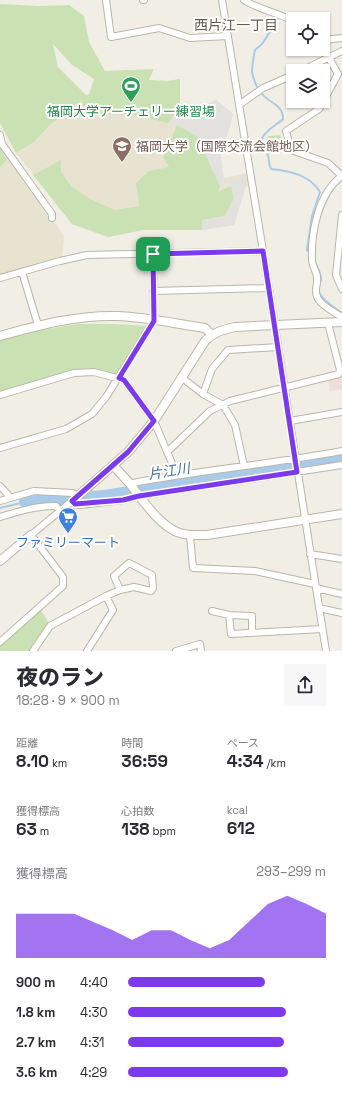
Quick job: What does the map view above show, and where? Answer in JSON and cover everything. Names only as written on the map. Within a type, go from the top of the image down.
[{"type":"street","points":[[106,0],[111,37],[159,28],[190,38],[228,36]]},
{"type":"street","points":[[222,0],[326,651]]},
{"type":"street","points":[[244,0],[254,6],[286,18]]},
{"type":"street","points":[[330,39],[342,38]]},
{"type":"street","points":[[316,64],[342,51]]},
{"type":"street","points":[[329,58],[338,74],[319,109],[286,131],[291,150],[328,163],[342,176],[336,180],[326,193],[315,222],[312,261],[317,276],[315,289],[317,298],[324,306],[342,317]]},
{"type":"street","points":[[239,105],[260,90],[286,78]]},
{"type":"street","points":[[0,135],[2,144],[52,214],[52,218]]},
{"type":"street","points":[[342,214],[336,275],[342,289]]},
{"type":"street","points":[[0,278],[60,261],[87,256],[263,251]]},
{"type":"street","points":[[0,448],[66,429],[92,414],[106,397],[154,321],[153,254]]},
{"type":"street","points":[[22,272],[38,325]]},
{"type":"street","points":[[153,291],[269,288]]},
{"type":"street","points":[[0,336],[38,325],[85,317],[118,316],[205,328],[212,334]]},
{"type":"street","points":[[0,561],[114,466],[128,452],[154,421],[205,341],[212,334],[219,330],[235,327],[342,322]]},
{"type":"street","points":[[167,452],[210,411],[230,401],[339,374],[340,370],[329,323]]},
{"type":"street","points":[[203,394],[212,369],[228,350],[278,347]]},
{"type":"street","points":[[0,395],[74,373],[94,372],[124,380],[154,421],[177,475]]},
{"type":"street","points":[[181,377],[203,394],[223,405],[235,424],[244,466]]},
{"type":"street","points":[[290,421],[342,412]]},
{"type":"street","points":[[130,484],[133,482],[177,475],[296,460],[342,451]]},
{"type":"street","points":[[0,501],[34,491],[73,493],[75,504],[80,505],[123,500],[139,496],[342,465]]},
{"type":"street","points":[[114,466],[163,524],[179,533],[190,536],[207,535],[342,514]]},
{"type":"street","points":[[0,486],[10,497]]},
{"type":"street","points":[[0,517],[16,512],[48,506],[56,506],[60,511]]},
{"type":"street","points":[[0,642],[63,586],[62,577],[31,535]]},
{"type":"street","points":[[190,536],[193,568],[255,571],[342,594]]},
{"type":"street","points":[[310,554],[342,559]]},
{"type":"street","points":[[33,651],[50,626],[106,596],[120,590],[134,587],[151,591],[153,588],[152,575],[129,563],[114,576],[120,590]]},
{"type":"street","points":[[87,651],[113,610],[106,596]]},
{"type":"street","points":[[319,608],[342,613]]},
{"type":"street","points":[[212,611],[229,615],[252,616],[252,633]]},
{"type":"street","points":[[229,615],[231,634],[322,629]]},
{"type":"street","points":[[176,651],[200,644],[201,651]]},
{"type":"shaded area","name":"福岡大学（国際交流会館地区）","points":[[180,79],[180,107],[197,109],[216,100],[233,114],[228,133],[220,150],[223,175],[225,178],[250,172],[252,185],[246,186],[234,225],[202,230],[143,230],[108,237],[72,224],[16,153],[34,142],[49,126],[69,112],[89,94],[149,80],[168,81]]},
{"type":"shaded area","points":[[216,100],[233,114],[228,133],[220,150],[223,175],[227,181],[220,186],[197,136],[177,125],[168,123],[180,107],[197,109]]},
{"type":"shaded area","points":[[0,145],[64,236],[62,258],[0,276]]},
{"type":"shaded area","points":[[245,178],[246,186],[234,225],[202,230],[202,220],[225,216],[234,198],[230,180]]},
{"type":"shaded area","points":[[342,375],[342,389],[330,391],[328,379]]},
{"type":"green space","points":[[0,4],[39,6],[69,5],[84,16],[89,42],[105,71],[154,69],[149,80],[168,81],[180,79],[180,107],[168,123],[136,115],[106,114],[84,117],[82,100],[49,126],[34,142],[16,153],[0,123]],"holes":[[[53,44],[72,65],[94,79],[87,96],[58,67]]]},
{"type":"green space","points":[[177,125],[197,136],[220,186],[218,192],[231,186],[234,198],[225,216],[203,220],[202,230],[143,230],[108,237],[72,224],[33,175],[61,160],[61,172],[71,186],[90,199],[115,210],[139,206],[136,183],[149,171],[169,167],[163,157]]},
{"type":"green space","points":[[280,135],[282,140],[270,147],[266,140],[268,136]]},
{"type":"green space","points":[[0,148],[7,160],[0,167]]},
{"type":"green space","points":[[78,324],[149,326],[118,376],[89,368],[73,371],[0,392],[0,341],[30,332]]},
{"type":"green space","points":[[40,609],[50,625],[31,651],[0,651],[0,645]]},
{"type":"waterway","points":[[277,17],[273,27],[262,44],[255,50],[252,72],[258,89],[281,110],[283,119],[268,130],[261,141],[262,146],[268,155],[271,169],[299,175],[316,186],[320,192],[312,216],[307,250],[310,253]]},
{"type":"waterway","points":[[315,262],[321,277],[318,288],[321,296],[342,313]]},
{"type":"waterway","name":"片江川","points":[[25,502],[104,496],[342,459]]},
{"type":"waterway","name":"片江川","points":[[0,508],[25,502]]},
{"type":"place","name":"福岡大学アーチェリー練習場","points":[[131,103]]},
{"type":"place","name":"福岡大学（国際交流会館地区）","points":[[122,163]]},
{"type":"place","name":"ファミリーマート","points":[[68,534]]},
{"type":"district","name":"西片江一丁目","points":[[236,25]]},
{"type":"route","points":[[263,251],[297,472],[139,496],[123,500],[80,505],[75,504],[72,501],[114,466],[154,421],[124,380],[119,378],[154,321],[153,254],[263,251]]}]
